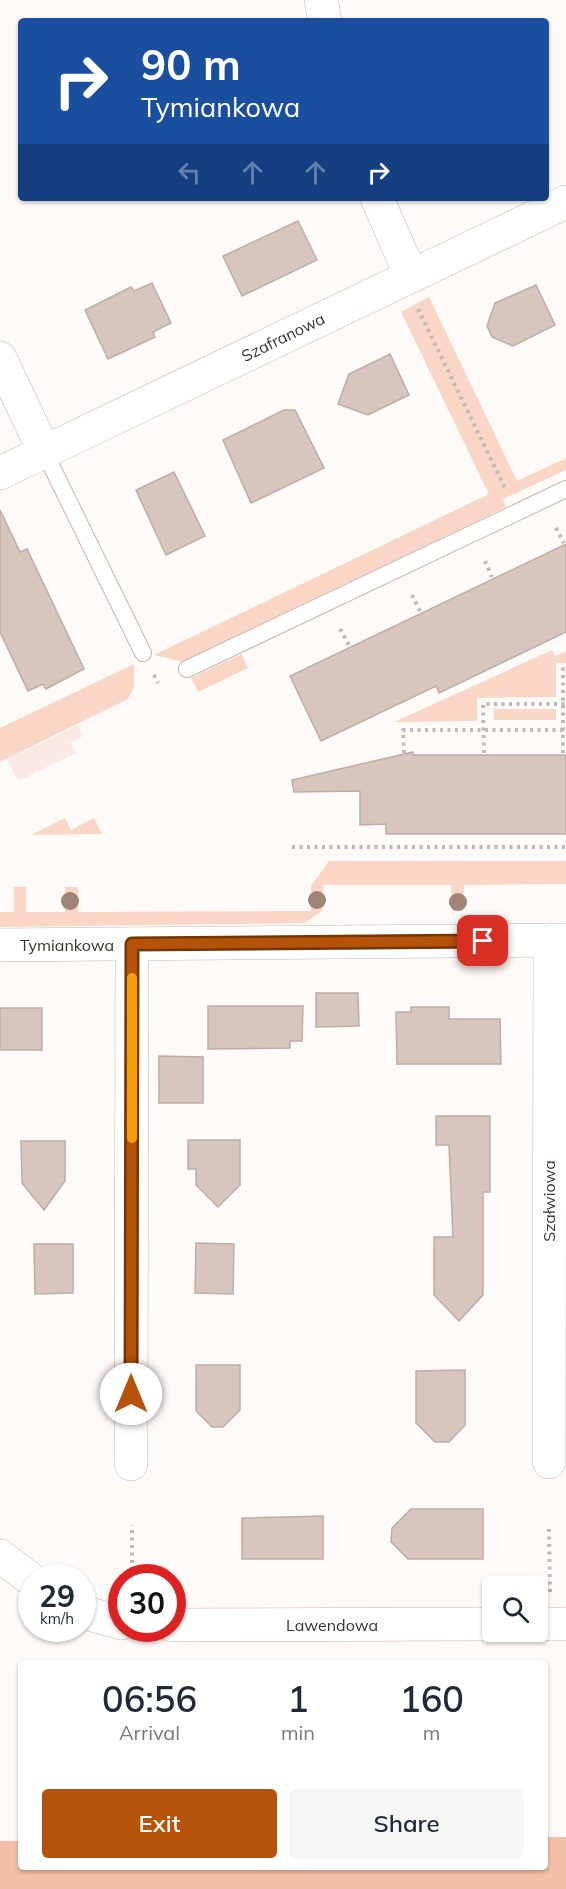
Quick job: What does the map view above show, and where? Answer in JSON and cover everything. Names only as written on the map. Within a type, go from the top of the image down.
[{"type":"street","points":[[321,0],[324,18]]},
{"type":"street","points":[[378,201],[411,276]]},
{"type":"street","name":"Szafranowa","points":[[0,473],[566,202]]},
{"type":"street","points":[[0,358],[44,451]]},
{"type":"street","name":"Tymiankowa","points":[[0,945],[558,940]]},
{"type":"street","name":"Szałwiowa","points":[[549,1462],[558,940]]},
{"type":"street","points":[[131,1464],[132,944]]},
{"type":"street","points":[[0,1556],[18,1570]]},
{"type":"street","name":"Lawendowa","points":[[186,1625],[482,1624]]},
{"type":"lane","points":[[44,451],[143,653]]},
{"type":"lane","points":[[188,669],[566,489]]},
{"type":"path","points":[[411,276],[416,304],[516,512]]},
{"type":"path","points":[[556,528],[564,543]]},
{"type":"path","points":[[485,561],[492,577]]},
{"type":"path","points":[[412,596],[420,611]]},
{"type":"path","points":[[340,629],[349,645]]},
{"type":"path","points":[[563,753],[563,669],[566,669]]},
{"type":"path","points":[[484,753],[483,704],[564,704]]},
{"type":"path","points":[[404,753],[404,730],[564,730]]},
{"type":"path","points":[[292,847],[566,847]]},
{"type":"path","points":[[132,1525],[132,1564]]},
{"type":"path","points":[[549,1529],[551,1616]]},
{"type":"shaded area","points":[[429,297],[517,481],[566,458],[566,470],[503,499],[506,507],[184,662],[154,655],[489,494],[401,312]]},
{"type":"shaded area","points":[[552,650],[555,656],[566,651],[566,663],[556,663],[556,697],[477,698],[477,721],[394,722]]},
{"type":"shaded area","points":[[242,654],[248,668],[198,692],[191,678]]},
{"type":"shaded area","points":[[134,664],[134,687],[128,699],[0,762],[0,728]]},
{"type":"shaded area","points":[[494,709],[556,709],[556,720],[494,720]]},
{"type":"shaded area","points":[[78,725],[83,736],[71,742],[76,753],[18,781],[7,759]]},
{"type":"shaded area","points":[[65,818],[71,830],[94,818],[102,834],[31,835]]},
{"type":"shaded area","points":[[329,861],[566,861],[566,884],[464,885],[463,911],[452,911],[451,885],[323,885],[322,911],[305,923],[0,927],[0,912],[14,912],[14,887],[26,887],[26,912],[65,912],[65,887],[78,887],[78,912],[311,911],[311,886]]},
{"type":"shaded area","points":[[548,1837],[566,1837],[566,1889],[0,1889],[0,1841],[18,1841],[18,1870],[548,1870]]},
{"type":"building","points":[[298,221],[317,260],[242,296],[223,256]]},
{"type":"building","points":[[152,283],[171,323],[153,332],[155,337],[108,359],[85,310],[131,287],[134,291]]},
{"type":"building","points":[[536,285],[555,325],[513,346],[492,337],[487,326],[495,303]]},
{"type":"building","points":[[390,354],[409,395],[368,415],[338,404],[349,374]]},
{"type":"building","points":[[284,410],[295,410],[324,468],[251,503],[223,440]]},
{"type":"building","points":[[174,472],[205,536],[166,555],[136,490]]},
{"type":"building","points":[[0,510],[20,552],[27,549],[84,669],[46,689],[43,684],[28,691],[0,632]]},
{"type":"building","points":[[566,544],[566,632],[439,693],[436,686],[321,741],[290,676]]},
{"type":"building","points":[[413,752],[413,755],[566,755],[566,834],[386,834],[386,824],[360,825],[360,791],[294,792],[292,780]]},
{"type":"building","points":[[316,993],[358,993],[359,1026],[316,1027]]},
{"type":"building","points":[[208,1006],[303,1006],[302,1041],[290,1041],[290,1048],[208,1049]]},
{"type":"building","points":[[411,1007],[449,1007],[449,1019],[500,1019],[501,1064],[397,1064],[396,1012],[411,1012]]},
{"type":"building","points":[[0,1008],[42,1008],[42,1050],[0,1050]]},
{"type":"building","points":[[159,1056],[203,1057],[203,1103],[159,1103]]},
{"type":"building","points":[[436,1116],[490,1116],[490,1192],[483,1192],[483,1295],[459,1321],[434,1295],[434,1237],[453,1237],[449,1145],[436,1145]]},
{"type":"building","points":[[188,1140],[240,1140],[240,1185],[218,1207],[196,1185],[196,1169],[188,1169]]},
{"type":"building","points":[[21,1141],[65,1141],[65,1181],[44,1210],[22,1183]]},
{"type":"building","points":[[196,1243],[234,1244],[233,1294],[195,1293]]},
{"type":"building","points":[[34,1244],[73,1244],[73,1293],[35,1294]]},
{"type":"building","points":[[196,1365],[240,1365],[240,1410],[223,1427],[212,1427],[196,1411]]},
{"type":"building","points":[[465,1370],[465,1425],[449,1442],[435,1442],[416,1423],[416,1371]]},
{"type":"building","points":[[411,1509],[483,1509],[483,1559],[408,1559],[391,1542],[392,1528]]},
{"type":"building","points":[[323,1516],[323,1559],[242,1559],[242,1518]]},
{"type":"slow traffic","points":[[132,978],[132,1138]]},
{"type":"route","points":[[131,1394],[132,944],[483,941]]}]
